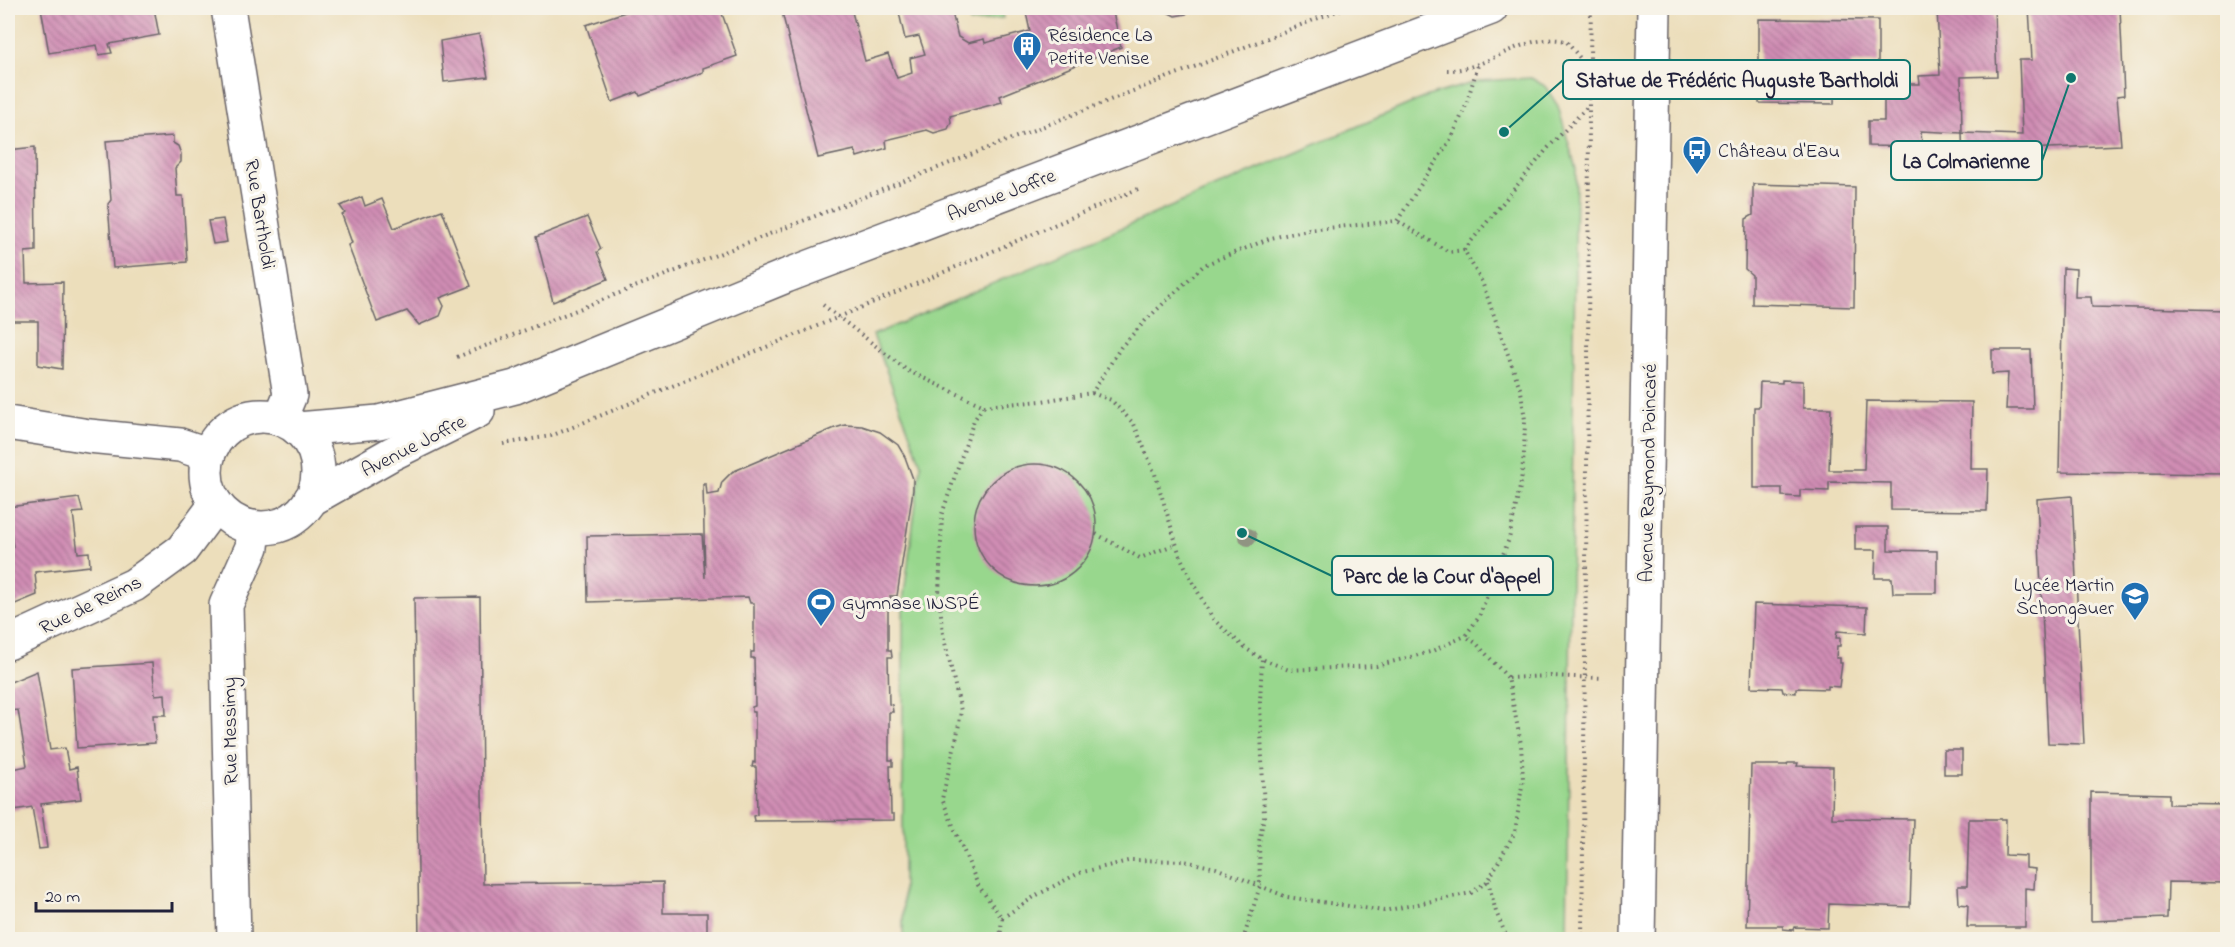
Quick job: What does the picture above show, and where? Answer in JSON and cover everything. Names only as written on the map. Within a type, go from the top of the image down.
[{"type":"street","name":"Rue Bartholdi","points":[[228,8],[290,395],[289,424]]},
{"type":"street","name":"Avenue Joffre","points":[[289,424],[379,422],[514,387],[786,276],[1491,8]]},
{"type":"street","name":"Avenue Raymond Poincaré","points":[[1638,939],[1654,8]]},
{"type":"street","name":"Avenue Joffre","points":[[310,500],[391,454],[476,412],[514,387]]},
{"type":"street","points":[[250,416],[270,416],[289,424],[315,451],[319,470],[316,490],[306,507],[292,520],[274,528],[254,528],[235,522],[219,510],[209,493],[205,474],[207,454],[217,437],[232,424],[250,416]]},
{"type":"street","points":[[8,423],[89,436],[180,445],[207,454]]},
{"type":"street","name":"Rue de Reims","points":[[8,643],[134,585],[182,550],[216,504]]},
{"type":"street","name":"Rue Messimy","points":[[234,939],[226,605],[252,547],[254,528]]},
{"type":"path","points":[[453,359],[585,309],[1344,8]]},
{"type":"path","points":[[1582,939],[1591,8]]},
{"type":"path","points":[[1438,70],[1461,71],[1530,43],[1547,39],[1566,41],[1589,69]]},
{"type":"path","points":[[1397,221],[1452,137],[1465,108],[1482,52]]},
{"type":"path","points":[[1092,393],[1121,347],[1204,265],[1271,238],[1308,230],[1397,221],[1449,252],[1464,250],[1547,149],[1589,105]]},
{"type":"path","points":[[494,444],[551,436],[839,317],[1143,186]]},
{"type":"path","points":[[786,276],[908,371],[984,406],[1092,393],[1111,400],[1134,424],[1155,474],[1176,544],[1194,585],[1213,619],[1245,648],[1262,659],[1289,670],[1376,666],[1431,652],[1465,636],[1479,617],[1509,539],[1521,482],[1525,420],[1521,391],[1492,308],[1482,282],[1464,250]]},
{"type":"path","points":[[984,406],[974,420],[942,514],[939,595],[943,634],[961,711],[942,799],[978,885],[1002,918],[1000,939]]},
{"type":"path","points":[[1095,534],[1140,558],[1176,544]]},
{"type":"path","points":[[1002,918],[1036,895],[1079,873],[1132,860],[1184,861],[1216,868],[1287,897],[1384,911],[1471,893],[1488,881],[1515,832],[1523,779],[1521,744],[1508,678],[1476,643],[1465,636]]},
{"type":"path","points":[[1243,939],[1260,886],[1259,842],[1264,816],[1260,702],[1262,659]]},
{"type":"path","points":[[1508,678],[1550,676],[1643,680]]},
{"type":"path","points":[[1488,881],[1508,939]]},
{"type":"green space","points":[[965,8],[1001,8],[1003,18],[970,23]]},
{"type":"green space","points":[[1531,78],[1545,86],[1558,106],[1576,169],[1567,939],[903,939],[903,602],[921,464],[873,335],[1428,96],[1479,81]]},
{"type":"building","points":[[41,8],[154,8],[159,35],[109,44],[112,53],[99,55],[97,45],[49,53]]},
{"type":"building","points":[[637,8],[720,8],[737,56],[703,68],[703,72],[640,96],[638,92],[612,102],[586,25]]},
{"type":"building","points":[[781,8],[851,8],[865,61],[888,54],[897,78],[912,73],[910,58],[925,54],[919,36],[905,39],[898,8],[951,8],[958,37],[968,43],[984,39],[985,43],[1030,31],[1025,8],[1112,8],[1121,47],[1000,96],[1002,102],[950,116],[951,122],[948,129],[934,133],[927,130],[886,140],[887,148],[857,157],[855,150],[818,158]]},
{"type":"building","points":[[1164,8],[1192,8],[1186,14],[1175,16],[1165,11]]},
{"type":"building","points":[[1937,8],[1994,8],[1997,76],[1961,77],[1962,133],[1921,131],[1922,147],[1868,146],[1868,121],[1884,121],[1884,84],[1920,84],[1919,76],[1940,75]]},
{"type":"building","points":[[2029,8],[2120,8],[2124,95],[2117,96],[2121,145],[2023,149],[2023,161],[1963,160],[1962,133],[2022,135],[2019,60],[2032,60]]},
{"type":"building","points":[[1759,19],[1878,20],[1878,63],[1851,63],[1851,67],[1841,75],[1835,75],[1834,104],[1759,103]]},
{"type":"building","points":[[479,34],[488,77],[444,82],[440,41]]},
{"type":"building","points":[[173,136],[173,143],[178,146],[181,154],[181,162],[175,168],[177,196],[183,196],[187,262],[113,268],[106,141]]},
{"type":"building","points":[[35,147],[36,251],[25,252],[26,283],[63,282],[62,369],[38,365],[38,321],[8,321],[8,150]]},
{"type":"building","points":[[1753,184],[1855,187],[1854,307],[1752,304],[1752,275],[1745,269],[1746,219],[1753,215]]},
{"type":"building","points":[[362,197],[365,206],[382,199],[394,228],[442,210],[471,286],[440,298],[444,306],[440,316],[419,325],[407,311],[377,322],[348,245],[352,243],[342,215],[345,213],[340,206]]},
{"type":"building","points":[[587,217],[601,249],[597,252],[608,279],[553,302],[536,237]]},
{"type":"building","points":[[223,219],[227,242],[213,244],[208,221]]},
{"type":"building","points":[[2063,268],[2076,269],[2075,297],[2091,297],[2092,307],[2228,310],[2228,474],[2059,472]]},
{"type":"building","points":[[1992,350],[2031,350],[2033,409],[2006,409],[2008,373],[1992,374]]},
{"type":"building","points":[[1782,380],[1803,381],[1803,408],[1831,408],[1829,470],[1864,470],[1866,401],[1972,402],[1971,469],[1988,469],[1987,511],[1891,510],[1891,483],[1829,482],[1829,491],[1800,490],[1800,497],[1782,496],[1782,488],[1754,488],[1754,407],[1759,407],[1760,382],[1782,383]]},
{"type":"building","name":"Gymnase INSPÉ","points":[[845,425],[862,426],[880,432],[898,445],[913,479],[897,596],[890,596],[892,602],[888,603],[888,650],[891,650],[892,657],[888,657],[889,704],[892,705],[893,712],[889,712],[889,760],[893,760],[893,766],[890,766],[891,814],[894,814],[894,820],[754,821],[753,816],[757,815],[756,767],[752,767],[753,762],[755,763],[755,712],[752,712],[752,707],[755,706],[754,658],[751,658],[751,652],[754,652],[754,603],[750,603],[748,597],[588,602],[587,536],[702,534],[705,578],[703,484],[706,484],[707,495],[719,493],[722,482],[732,472]]},
{"type":"building","points":[[1035,464],[1058,469],[1069,474],[1078,482],[1086,491],[1091,502],[1096,525],[1091,548],[1086,559],[1078,568],[1069,576],[1058,581],[1035,586],[1012,581],[1001,576],[992,568],[984,559],[979,548],[974,525],[979,502],[984,491],[992,482],[1001,474],[1012,469]]},
{"type":"building","points":[[2072,496],[2084,744],[2048,743],[2037,499]]},
{"type":"building","points":[[79,498],[83,512],[73,513],[78,553],[89,552],[90,566],[35,572],[37,595],[8,607],[8,548],[13,548],[8,507]]},
{"type":"building","points":[[1855,527],[1888,527],[1888,550],[1937,551],[1937,593],[1893,593],[1892,578],[1875,578],[1876,550],[1855,550]]},
{"type":"building","points":[[480,597],[483,884],[663,882],[663,913],[707,913],[707,940],[419,940],[414,598]]},
{"type":"building","points":[[1754,604],[1867,607],[1866,633],[1837,631],[1836,638],[1840,638],[1840,646],[1837,646],[1836,658],[1840,658],[1840,663],[1842,663],[1839,687],[1796,688],[1796,693],[1783,692],[1782,688],[1751,687]]},
{"type":"building","points":[[152,663],[155,695],[165,694],[166,715],[153,715],[155,743],[77,748],[72,668]]},
{"type":"building","points":[[37,671],[50,750],[65,748],[69,769],[77,767],[81,799],[41,804],[47,848],[39,849],[32,807],[8,811],[8,770],[27,766],[18,710],[8,711],[8,683]]},
{"type":"building","points":[[1944,750],[1962,750],[1962,774],[1944,774]]},
{"type":"building","points":[[1798,763],[1797,766],[1833,767],[1832,818],[1913,819],[1910,907],[1829,904],[1828,928],[1794,927],[1793,930],[1783,929],[1783,926],[1747,926],[1751,765],[1787,765]]},
{"type":"building","points":[[2091,792],[2169,794],[2169,804],[2228,805],[2228,883],[2168,882],[2167,918],[2091,921]]},
{"type":"building","points":[[1969,819],[2006,819],[2005,855],[2026,856],[2026,868],[2035,869],[2034,889],[2025,888],[2025,927],[1967,927],[1968,905],[1959,904],[1958,886],[1967,886]]},
{"type":"place","name":"Résidence La Petite Venise","points":[[1027,72]]},
{"type":"place","name":"La Colmarienne","points":[[2071,78]]},
{"type":"place","name":"Statue de Frédéric Auguste Bartholdi","points":[[1504,132]]},
{"type":"place","name":"Château d'Eau","points":[[1697,176]]},
{"type":"place","name":"Parc de la Cour d'appel","points":[[1242,533]]},
{"type":"place","name":"Lycée Martin Schongauer","points":[[2135,622]]},
{"type":"place","name":"Gymnase INSPÉ","points":[[821,628]]}]
